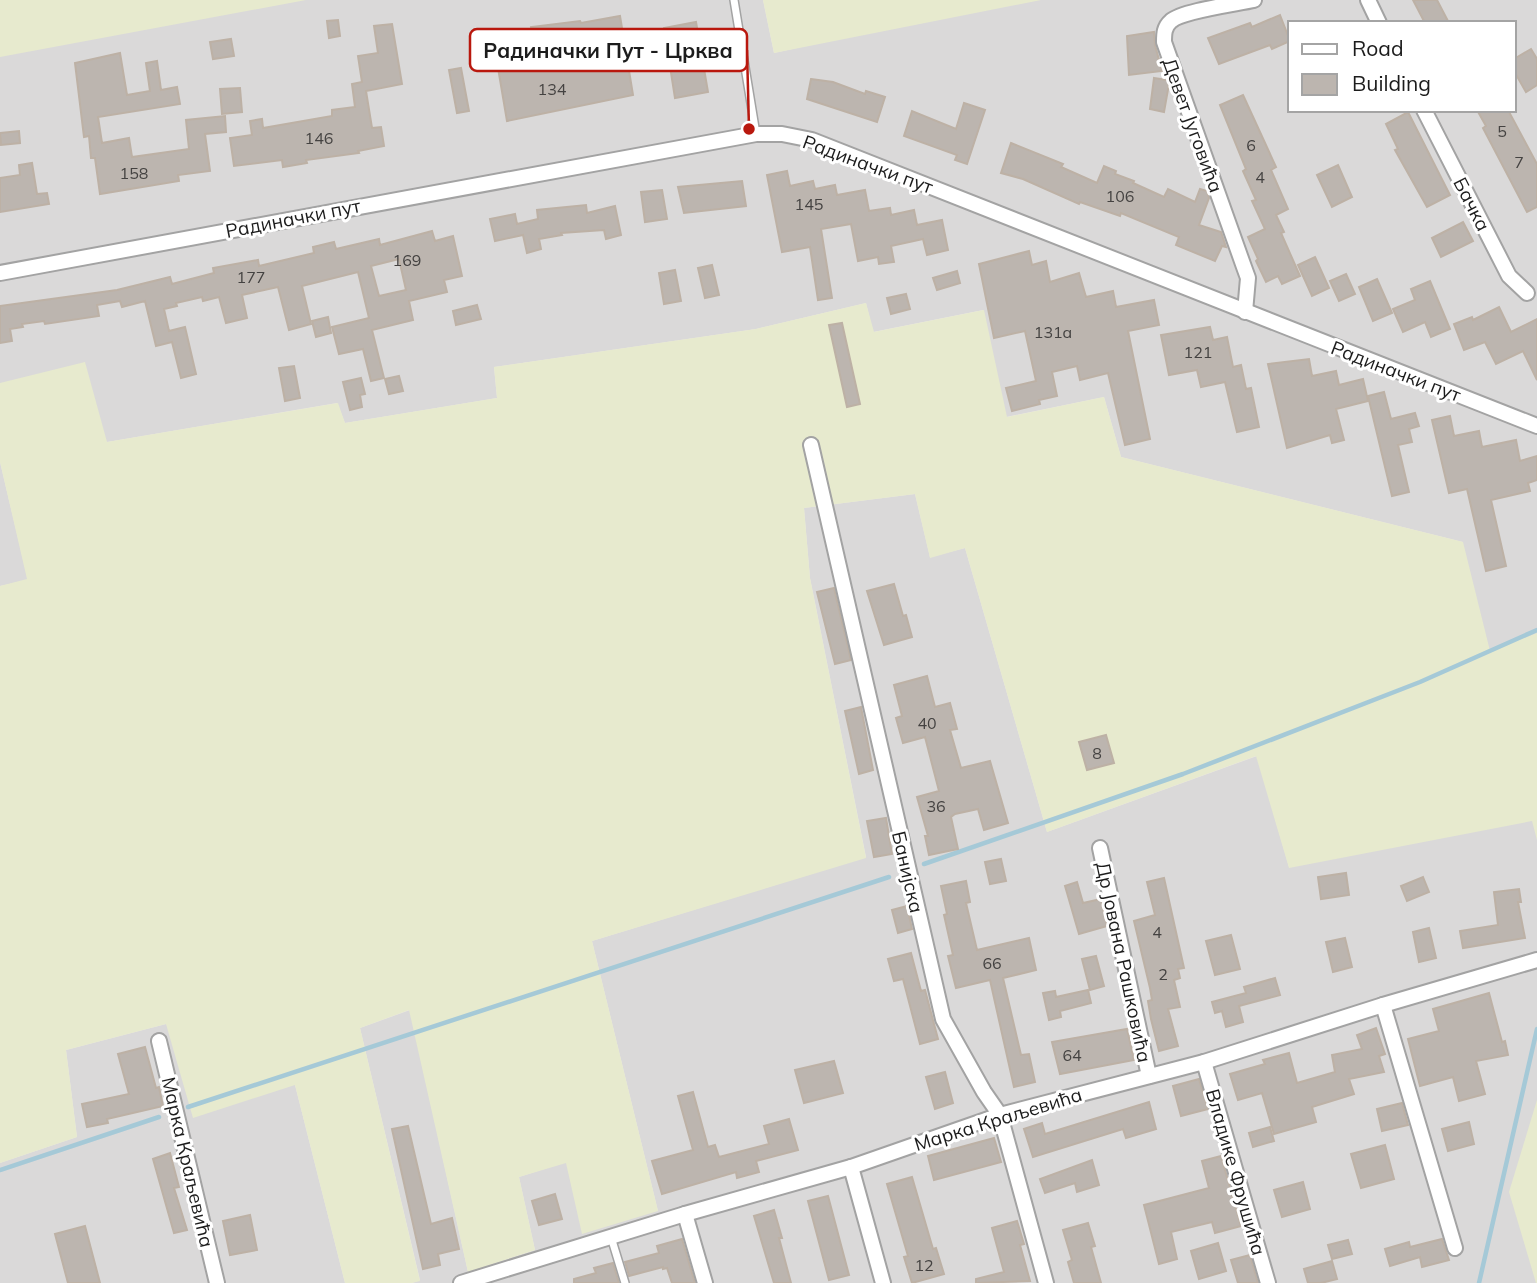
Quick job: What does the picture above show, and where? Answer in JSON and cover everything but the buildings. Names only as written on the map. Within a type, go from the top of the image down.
[{"type":"street","name":"Девет Југовића","points":[[1245,312],[1248,278],[1164,42],[1164,31],[1171,20],[1183,15],[1254,0]]},
{"type":"street","points":[[1368,0],[1378,21]]},
{"type":"street","name":"Бачка","points":[[1425,112],[1509,276],[1527,293]]},
{"type":"street","name":"Радиначки пут","points":[[0,273],[756,134],[782,134],[812,140],[1537,426]]},
{"type":"street","name":"Банијска","points":[[811,445],[943,1019],[984,1093],[1000,1115],[1046,1283]]},
{"type":"street","name":"Др Јована Рашковића","points":[[1100,848],[1149,1076]]},
{"type":"street","name":"Марка Краљевића","points":[[461,1283],[501,1277],[611,1237],[851,1167],[1000,1115],[1204,1062],[1537,960]]},
{"type":"street","points":[[1383,1005],[1455,1248]]},
{"type":"street","name":"Марка Краљевића","points":[[159,1041],[217,1283]]},
{"type":"street","name":"Владике Фрушића","points":[[1204,1062],[1268,1283]]},
{"type":"street","points":[[851,1167],[883,1283]]},
{"type":"street","points":[[685,1214],[705,1283]]},
{"type":"lane","points":[[734,0],[756,134]]},
{"type":"lane","points":[[611,1237],[625,1283]]},
{"type":"shaded area","points":[[282,0],[763,0],[774,53],[1016,0],[1537,0],[1537,1283],[412,1283],[420,1280],[360,1028],[410,1010],[468,1272],[535,1250],[519,1177],[566,1162],[658,1211],[592,941],[866,857],[810,578],[804,508],[915,494],[930,557],[965,548],[1047,832],[1257,756],[1289,867],[1463,542],[1121,457],[1104,397],[1006,417],[983,310],[873,332],[866,303],[756,329],[494,367],[497,398],[345,423],[337,403],[107,442],[0,383],[0,49]]},
{"type":"shaded area","points":[[0,462],[28,580],[0,586]]},
{"type":"shaded area","points":[[166,1024],[295,1085],[345,1283],[0,1283],[0,1163],[77,1137],[66,1050]]},
{"type":"green space","points":[[0,0],[306,0],[0,57]]},
{"type":"green space","points":[[763,0],[1041,0],[774,53]]},
{"type":"green space","points":[[866,303],[874,332],[984,310],[1007,417],[1104,397],[1121,457],[1463,542],[1490,651],[1537,633],[1537,840],[1532,821],[1289,868],[1256,756],[1047,832],[965,548],[930,558],[915,494],[804,508],[810,578],[866,858],[592,941],[658,1211],[582,1234],[566,1163],[519,1177],[535,1250],[468,1272],[409,1010],[360,1028],[420,1281],[345,1283],[295,1085],[193,1118],[166,1024],[66,1050],[77,1137],[0,1163],[0,586],[27,579],[0,462],[0,383],[85,362],[107,442],[338,403],[345,423],[497,398],[494,367],[756,329]]},
{"type":"green space","points":[[1537,1100],[1537,1283],[1536,1283],[1509,1192]]},
{"type":"waterway","points":[[924,864],[1183,774],[1420,682],[1537,630]]},
{"type":"waterway","points":[[188,1107],[889,877]]},
{"type":"waterway","points":[[1479,1283],[1537,1029]]},
{"type":"waterway","points":[[0,1170],[159,1117]]},
{"type":"place","name":"Радиначки Пут - Црква","points":[[749,129]]}]
